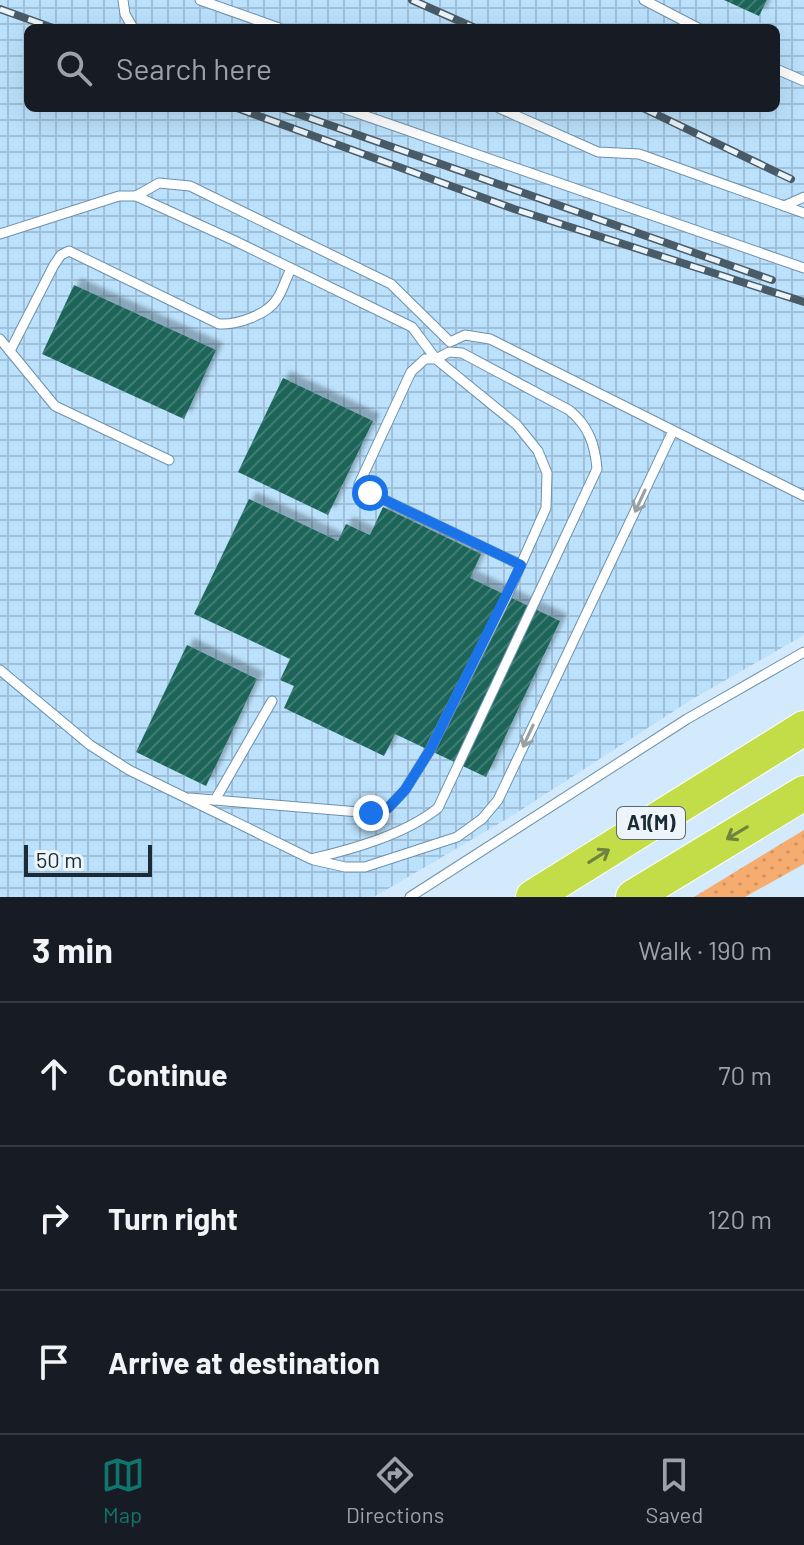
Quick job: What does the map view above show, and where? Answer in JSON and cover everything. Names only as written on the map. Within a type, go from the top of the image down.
[{"type":"highway","name":"A1(M)","points":[[533,897],[804,728]]},
{"type":"highway","name":"A1(M)","points":[[633,897],[804,793]]},
{"type":"lane","points":[[123,0],[131,24]]},
{"type":"lane","points":[[200,0],[268,24]]},
{"type":"lane","points":[[644,0],[690,24]]},
{"type":"lane","points":[[780,71],[804,81]]},
{"type":"lane","points":[[355,112],[804,268]]},
{"type":"lane","points":[[508,112],[598,152],[639,154],[804,213]]},
{"type":"lane","points":[[136,196],[159,183],[190,186],[391,284],[450,342],[465,335],[490,339],[804,496]]},
{"type":"lane","points":[[0,234],[119,196],[136,196],[412,327],[436,359],[517,425],[538,451],[547,473],[546,508],[521,565],[430,750],[405,790],[388,808],[371,813],[182,797]]},
{"type":"lane","points":[[784,206],[804,197]]},
{"type":"lane","points":[[10,351],[54,265],[61,255],[69,251],[219,324],[233,325],[263,311],[276,301],[291,269]]},
{"type":"lane","points":[[0,339],[55,406],[169,460]]},
{"type":"lane","points":[[311,859],[395,834],[418,824],[438,808],[597,469],[590,436],[581,419],[569,410],[462,353],[449,352],[436,359],[425,359],[411,372],[359,484],[370,493],[521,565]]},
{"type":"lane","points":[[0,670],[90,745],[129,770],[311,859],[345,867],[365,867],[457,837],[482,819],[498,800],[673,431]]},
{"type":"lane","points":[[410,897],[687,719],[804,652]]},
{"type":"lane","points":[[215,800],[272,701]]},
{"type":"shaded area","points":[[0,0],[804,0],[804,635],[691,700],[510,817],[374,897],[0,897]]},
{"type":"shaded area","points":[[804,830],[804,864],[745,897],[694,897]]},
{"type":"building","points":[[724,0],[767,0],[759,16]]},
{"type":"building","points":[[74,285],[216,350],[184,419],[42,354]]},
{"type":"building","points":[[283,378],[373,421],[328,515],[238,472]]},
{"type":"building","points":[[249,499],[338,541],[346,524],[370,535],[383,507],[481,554],[470,578],[560,621],[486,777],[395,734],[384,756],[284,708],[294,686],[280,680],[290,659],[194,614]]},
{"type":"building","points":[[187,645],[257,679],[206,786],[136,752]]},
{"type":"railway","points":[[412,0],[466,24]]},
{"type":"railway","points":[[0,9],[42,24]]},
{"type":"railway","points":[[248,112],[514,209],[804,302]]},
{"type":"railway","points":[[292,112],[772,280]]},
{"type":"railway","points":[[651,112],[791,179]]},
{"type":"route","points":[[370,493],[521,565],[430,750],[405,790],[388,808],[371,813]]}]
